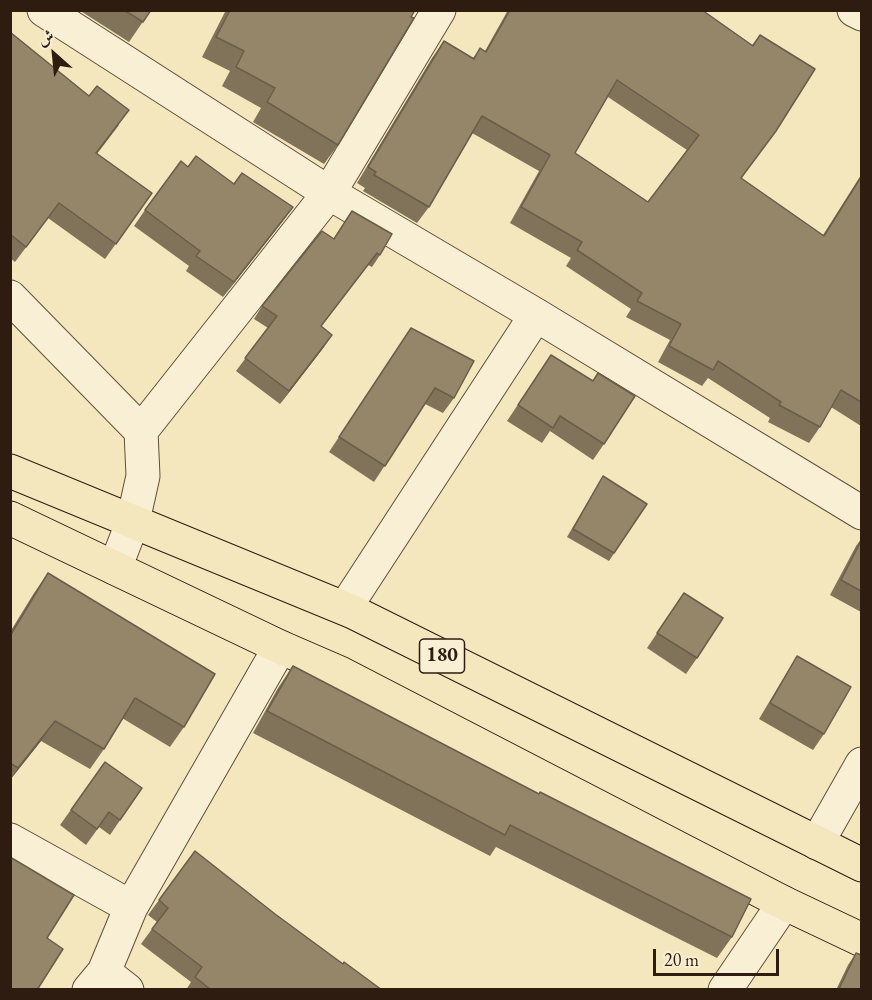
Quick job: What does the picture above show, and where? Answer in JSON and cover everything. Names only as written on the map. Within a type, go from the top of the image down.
[{"type":"highway","name":"180","points":[[10,471],[345,608],[861,865]]},
{"type":"highway","points":[[10,518],[280,647],[340,673],[784,903],[861,940]]},
{"type":"street","points":[[45,10],[329,193],[536,315],[861,513]]},
{"type":"street","points":[[115,568],[133,521],[143,477],[141,431],[329,193],[439,10]]},
{"type":"street","points":[[854,10],[861,14]]},
{"type":"street","points":[[10,297],[141,431]]},
{"type":"street","points":[[345,608],[536,315]]},
{"type":"street","points":[[106,984],[131,907],[280,647]]},
{"type":"street","points":[[818,843],[861,764]]},
{"type":"street","points":[[10,840],[131,907]]},
{"type":"street","points":[[725,990],[784,903]]},
{"type":"building","points":[[124,10],[151,10],[143,22]]},
{"type":"building","points":[[230,10],[415,10],[411,17],[414,18],[338,145],[267,102],[275,88],[236,67],[244,51],[216,37]]},
{"type":"building","points":[[510,10],[702,10],[753,46],[760,35],[815,69],[776,131],[741,178],[824,236],[861,177],[861,402],[841,390],[820,427],[779,405],[781,402],[718,361],[713,370],[669,346],[681,324],[637,301],[642,293],[577,250],[582,242],[521,207],[550,155],[482,116],[429,207],[374,175],[376,172],[368,167],[444,41],[474,59],[480,48],[486,52]],"holes":[[[617,80],[699,135],[648,202],[575,153]]]},
{"type":"building","points":[[10,32],[89,96],[97,86],[129,110],[96,153],[152,193],[116,244],[59,203],[26,247],[10,234]]},
{"type":"building","points":[[196,156],[234,184],[242,173],[293,207],[234,282],[196,256],[200,251],[145,210],[181,161],[188,167]]},
{"type":"building","points":[[352,211],[392,234],[380,255],[377,253],[321,326],[332,335],[289,391],[245,358],[277,316],[262,306],[322,231],[334,239]]},
{"type":"building","points":[[411,328],[474,361],[454,398],[435,388],[385,466],[339,437]]},
{"type":"building","points":[[551,355],[593,381],[598,373],[635,396],[604,444],[560,416],[553,428],[518,405]]},
{"type":"building","points":[[603,476],[647,504],[614,553],[573,529]]},
{"type":"building","points":[[861,541],[861,591],[841,580]]},
{"type":"building","points":[[48,573],[215,674],[184,727],[135,698],[104,749],[55,721],[18,768],[10,763],[10,636]]},
{"type":"building","points":[[684,593],[723,618],[697,658],[657,633]]},
{"type":"building","points":[[797,656],[851,687],[824,734],[770,703]]},
{"type":"building","points":[[293,666],[539,794],[540,792],[751,899],[732,937],[510,825],[505,835],[267,711]]},
{"type":"building","points":[[105,762],[142,788],[120,820],[109,812],[97,829],[71,810]]},
{"type":"building","points":[[195,851],[275,914],[382,990],[211,990],[195,977],[202,967],[152,929],[168,908],[159,900]]},
{"type":"building","points":[[10,857],[74,895],[47,938],[63,949],[37,990],[10,990]]},
{"type":"building","points":[[856,953],[861,955],[861,990],[841,990],[839,989]]}]
